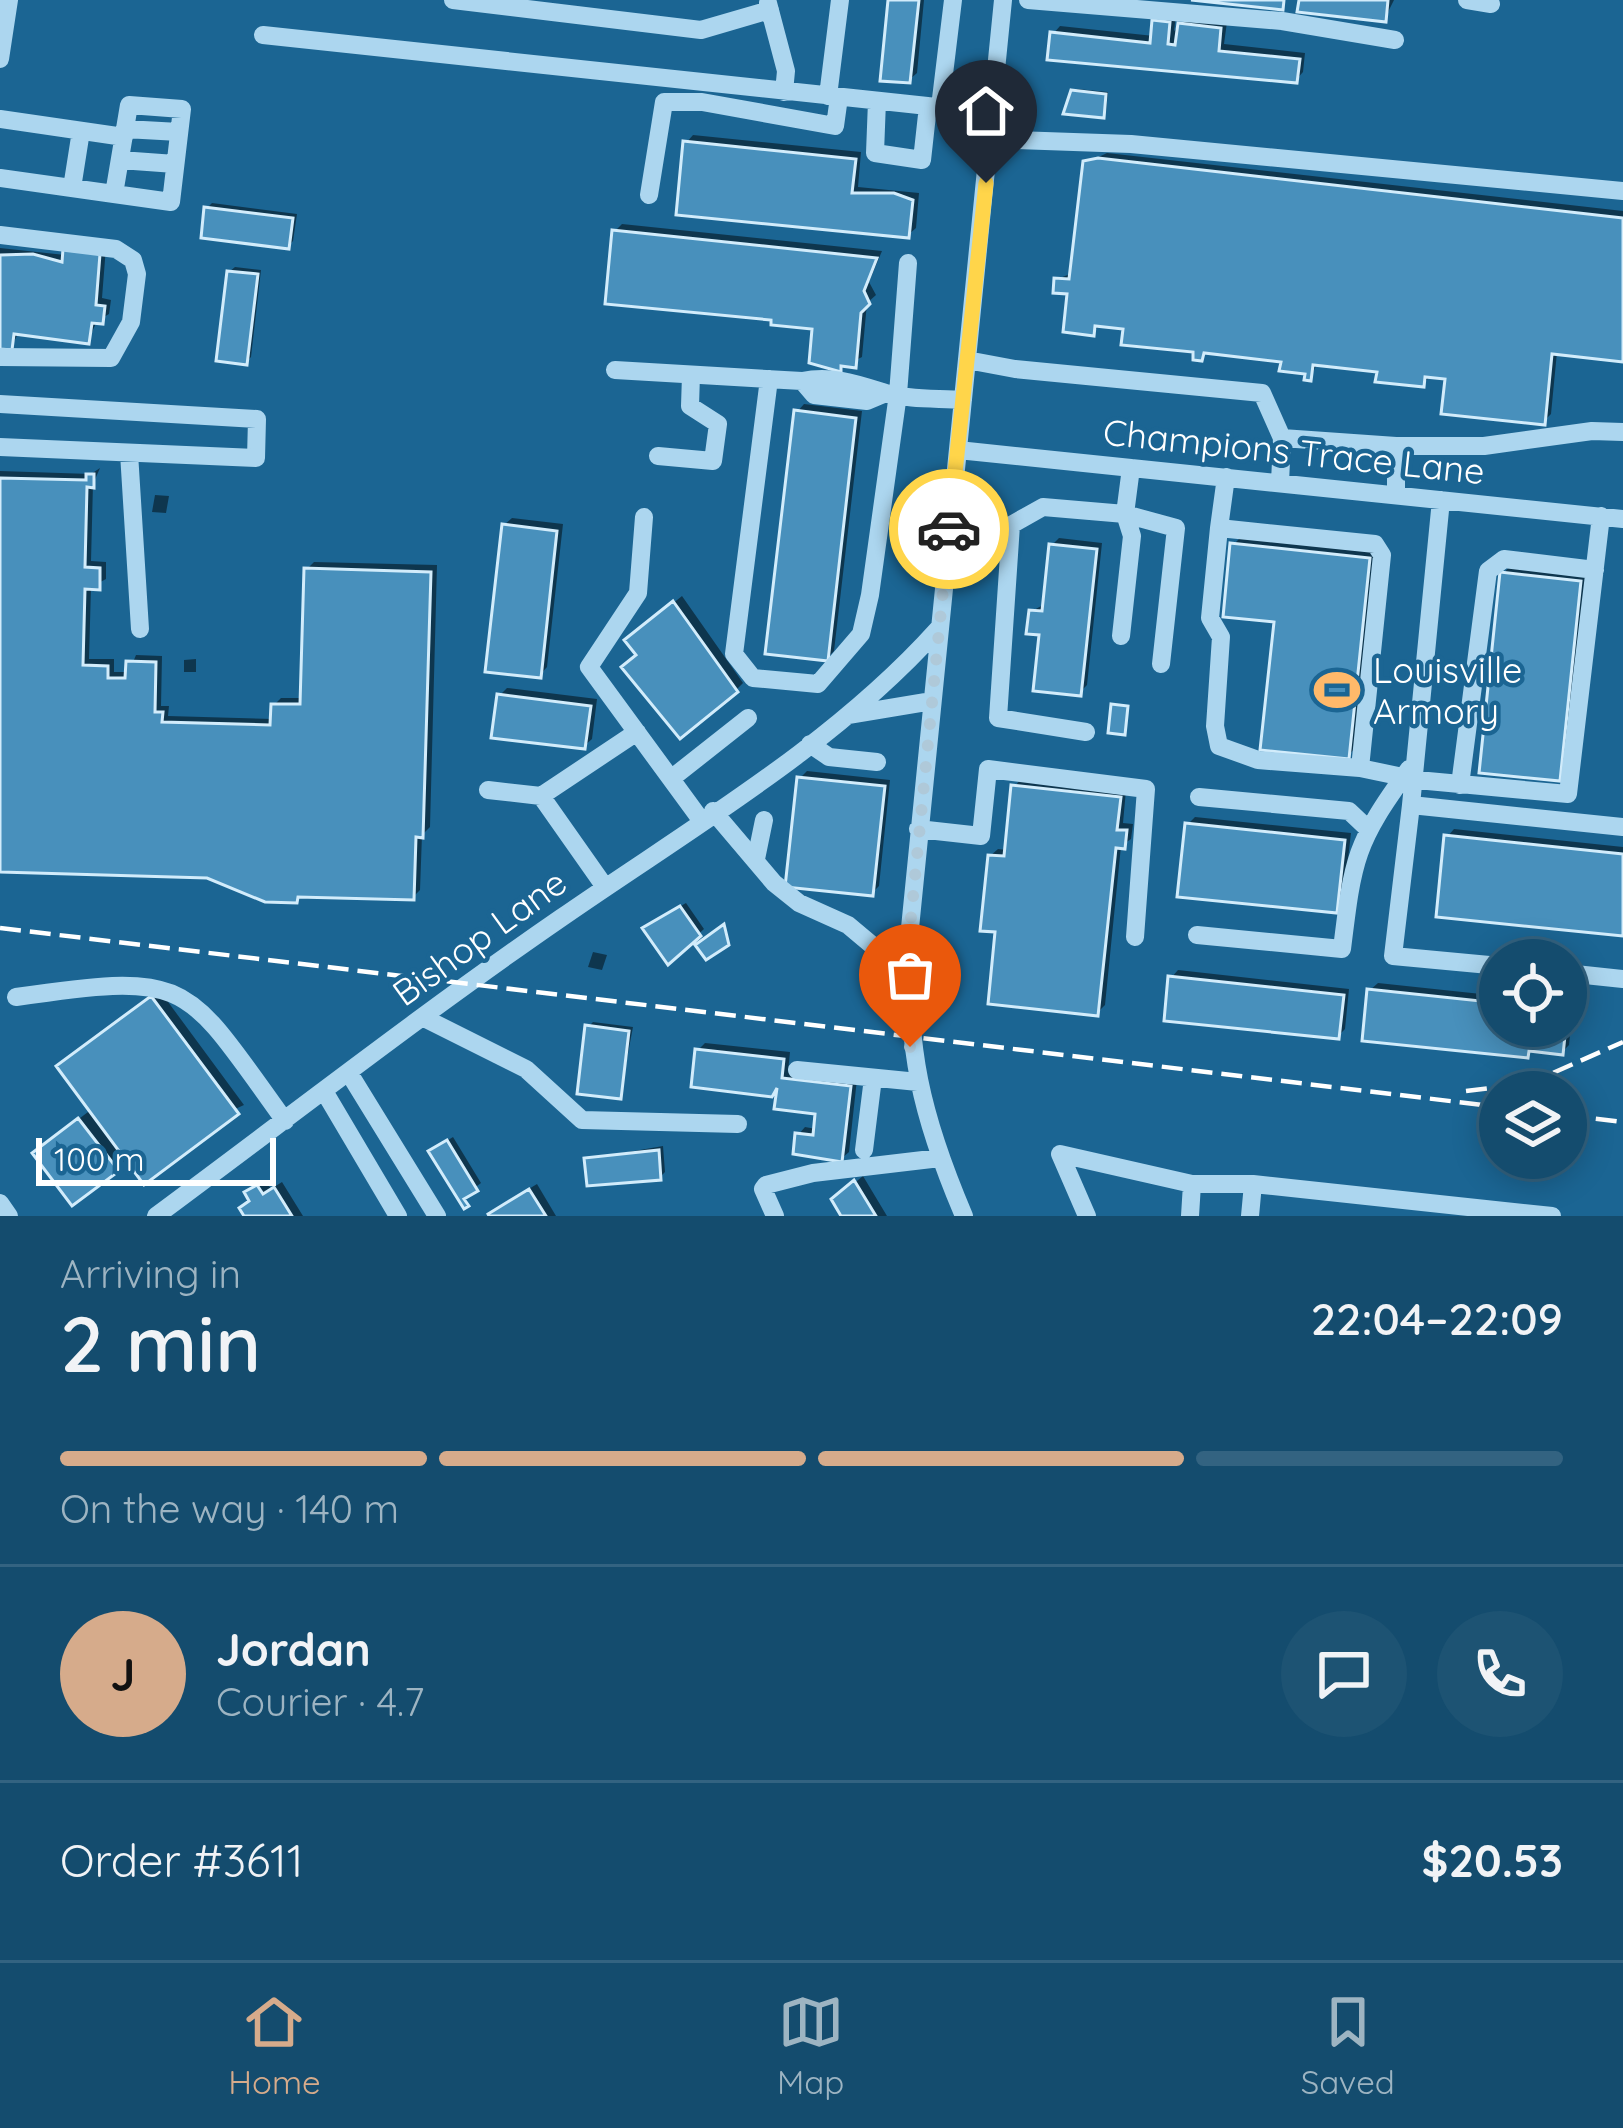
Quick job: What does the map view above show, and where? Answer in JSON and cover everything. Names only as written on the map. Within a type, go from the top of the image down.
[{"type":"street","points":[[0,59],[9,0]]},
{"type":"street","points":[[453,0],[701,30],[769,5],[786,71],[784,92]]},
{"type":"street","points":[[649,195],[664,102],[702,102],[835,125],[840,0]]},
{"type":"street","points":[[877,100],[875,153],[922,160],[953,0]]},
{"type":"street","points":[[964,1216],[940,1158],[908,1036],[909,952],[1004,0]]},
{"type":"street","points":[[1028,0],[1282,21],[1395,40]]},
{"type":"street","points":[[1467,0],[1491,4]]},
{"type":"street","points":[[263,35],[993,113]]},
{"type":"street","points":[[0,178],[171,202],[182,109],[130,105],[115,194]]},
{"type":"street","points":[[0,119],[125,133]]},
{"type":"street","points":[[72,188],[82,131]]},
{"type":"street","points":[[990,139],[1131,144],[1623,191]]},
{"type":"street","points":[[120,160],[176,164]]},
{"type":"street","points":[[0,235],[116,249],[133,260],[137,274],[131,322],[111,358],[94,362],[0,357]]},
{"type":"street","points":[[769,380],[734,654],[753,678],[818,684],[861,634],[908,263]]},
{"type":"street","points":[[967,360],[1015,369],[1262,393],[1282,438],[1280,483]]},
{"type":"street","points":[[615,370],[802,382],[819,378],[870,384],[892,394],[963,400]]},
{"type":"street","points":[[658,456],[713,460],[718,424],[690,406],[691,374]]},
{"type":"street","points":[[0,404],[256,419],[256,458],[0,447]]},
{"type":"street","points":[[1282,438],[1484,446],[1592,431],[1623,432]]},
{"type":"street","points":[[1396,446],[1396,495]]},
{"type":"street","name":"Champions Trace Lane","points":[[958,450],[1623,518]]},
{"type":"street","points":[[129,453],[140,628]]},
{"type":"street","points":[[1120,636],[1132,536],[1125,514],[1131,467]]},
{"type":"street","points":[[1226,477],[1210,618],[1221,637],[1214,726],[1220,746],[1258,760],[1412,772],[1460,785],[1568,794],[1601,516]]},
{"type":"street","points":[[1441,500],[1393,956],[1479,965]]},
{"type":"street","points":[[1085,731],[998,718],[1012,525],[1043,507],[1125,514],[1177,528],[1161,664]]},
{"type":"street","points":[[644,517],[638,593],[589,668],[672,778],[799,903],[848,925],[879,951],[909,952]]},
{"type":"street","points":[[1219,528],[1375,544],[1382,555],[1360,768]]},
{"type":"street","points":[[1460,785],[1489,571],[1504,559],[1595,570]]},
{"type":"street","name":"Bishop Lane","points":[[156,1216],[422,1017],[810,744],[897,674],[938,629]]},
{"type":"street","name":"Bishop Lane","points":[[844,716],[932,701]]},
{"type":"street","points":[[672,778],[748,718]]},
{"type":"street","points":[[488,790],[541,796],[637,732]]},
{"type":"street","points":[[810,744],[829,757],[877,762]]},
{"type":"street","points":[[918,829],[981,836],[988,769],[1146,789],[1135,937]]},
{"type":"street","points":[[1197,935],[1342,949],[1353,860],[1366,828],[1412,772]]},
{"type":"street","points":[[541,796],[604,887]]},
{"type":"street","points":[[1199,796],[1349,811],[1366,828]]},
{"type":"street","points":[[1411,805],[1623,827]]},
{"type":"street","points":[[756,860],[764,820]]},
{"type":"street","points":[[1587,975],[1623,979]]},
{"type":"street","points":[[16,997],[116,982],[170,989],[206,1012],[285,1121]]},
{"type":"street","points":[[422,1017],[526,1069],[582,1120],[738,1124]]},
{"type":"street","points":[[797,1070],[918,1082]]},
{"type":"street","points":[[349,1073],[437,1216]]},
{"type":"street","points":[[864,1150],[873,1078]]},
{"type":"street","points":[[325,1091],[398,1216]]},
{"type":"street","points":[[1088,1216],[1060,1154],[1192,1184],[1253,1184],[1552,1216]]},
{"type":"street","points":[[775,1216],[763,1189],[766,1185],[813,1173],[940,1158]]},
{"type":"street","points":[[1190,1216],[1192,1184]]},
{"type":"street","points":[[1250,1216],[1253,1184]]},
{"type":"street","points":[[0,1203],[9,1216]]},
{"type":"building","points":[[888,0],[919,0],[910,83],[880,81]]},
{"type":"building","points":[[1191,0],[1284,0],[1283,10]]},
{"type":"building","points":[[1299,0],[1388,0],[1386,22],[1297,12]]},
{"type":"building","points":[[1152,20],[1170,22],[1168,44],[1175,45],[1178,23],[1221,28],[1219,51],[1300,59],[1297,83],[1047,60],[1050,32],[1150,43]]},
{"type":"building","points":[[1071,90],[1106,94],[1104,118],[1063,114]]},
{"type":"building","points":[[683,141],[856,159],[852,193],[894,193],[913,200],[909,238],[676,215]]},
{"type":"building","points":[[1098,158],[1623,218],[1623,362],[1552,354],[1545,425],[1441,414],[1445,379],[1425,377],[1424,387],[1375,382],[1377,372],[1313,365],[1311,381],[1304,380],[1305,374],[1279,371],[1281,362],[1204,353],[1202,361],[1193,360],[1193,352],[1121,345],[1123,329],[1095,326],[1094,336],[1063,332],[1067,294],[1053,293],[1054,278],[1069,279],[1083,161]]},
{"type":"building","points":[[204,207],[293,218],[289,249],[201,238]]},
{"type":"building","points":[[612,230],[877,258],[864,291],[870,304],[861,313],[856,368],[841,366],[841,372],[809,363],[812,329],[771,325],[771,320],[605,304]]},
{"type":"building","points":[[63,249],[100,254],[96,305],[105,306],[103,324],[92,323],[89,344],[14,334],[12,350],[0,349],[0,255],[33,254],[62,262]]},
{"type":"building","points":[[227,271],[258,274],[247,365],[216,361]]},
{"type":"building","points":[[794,410],[856,418],[828,661],[765,654]]},
{"type":"building","points":[[86,474],[94,474],[94,488],[87,487],[85,567],[100,568],[100,590],[85,589],[83,665],[108,666],[108,678],[125,678],[126,661],[156,662],[155,712],[163,712],[162,722],[270,725],[271,704],[300,704],[304,568],[431,572],[423,838],[416,837],[414,900],[298,897],[297,903],[265,902],[207,878],[0,872],[0,478],[86,480]]},
{"type":"building","points":[[502,524],[557,531],[541,678],[485,672]]},
{"type":"building","points":[[1230,543],[1370,558],[1349,759],[1260,750],[1274,622],[1223,617]]},
{"type":"building","points":[[1049,544],[1097,549],[1081,696],[1033,691],[1039,635],[1026,634],[1029,610],[1042,611]]},
{"type":"building","points":[[1500,572],[1581,581],[1560,781],[1479,773]]},
{"type":"building","points":[[673,601],[738,692],[680,739],[621,667],[636,655],[624,640]]},
{"type":"building","points":[[497,694],[591,706],[585,749],[491,738]]},
{"type":"building","points":[[1111,704],[1128,706],[1125,735],[1108,733]]},
{"type":"building","points":[[797,777],[885,786],[873,896],[785,887]]},
{"type":"building","points":[[1011,785],[1121,797],[1117,830],[1127,830],[1125,849],[1116,848],[1098,1016],[988,1004],[995,932],[980,931],[988,855],[1004,856]]},
{"type":"building","points":[[1185,823],[1345,840],[1337,913],[1177,897]]},
{"type":"building","points":[[1444,835],[1623,854],[1623,936],[1436,917]]},
{"type":"building","points":[[680,906],[701,936],[668,965],[642,928]]},
{"type":"building","points":[[724,924],[729,945],[706,960],[695,945]]},
{"type":"building","points":[[1168,976],[1344,995],[1339,1039],[1164,1021]]},
{"type":"building","points":[[1367,989],[1479,1001],[1479,1047],[1564,1047],[1563,1055],[1529,1051],[1528,1058],[1362,1041]]},
{"type":"building","points":[[151,996],[239,1114],[144,1185],[56,1066]]},
{"type":"building","points":[[585,1025],[629,1031],[621,1099],[577,1094]]},
{"type":"building","points":[[695,1049],[784,1059],[782,1078],[851,1086],[842,1162],[793,1154],[795,1133],[813,1135],[815,1114],[774,1109],[777,1088],[772,1097],[691,1087]]},
{"type":"building","points":[[78,1118],[119,1171],[72,1206],[32,1153]]},
{"type":"building","points":[[447,1140],[478,1191],[464,1199],[469,1206],[464,1209],[428,1151]]},
{"type":"building","points":[[659,1150],[661,1180],[587,1186],[584,1158]]},
{"type":"building","points":[[854,1180],[876,1216],[841,1216],[831,1199]]},
{"type":"building","points":[[257,1185],[263,1194],[274,1187],[292,1216],[244,1216],[239,1208],[249,1201],[244,1192]]},
{"type":"building","points":[[529,1189],[546,1216],[489,1216],[488,1214]]},
{"type":"railway","points":[[0,928],[1479,1104]]},
{"type":"railway","points":[[1466,1091],[1530,1083],[1623,1042]]},
{"type":"railway","points":[[1587,1118],[1623,1122]]},
{"type":"way so far","points":[[910,1047],[909,938],[949,529]]},
{"type":"place","name":"Louisville Armory","points":[[1337,690]]},
{"type":"route","points":[[949,529],[986,183]]}]
